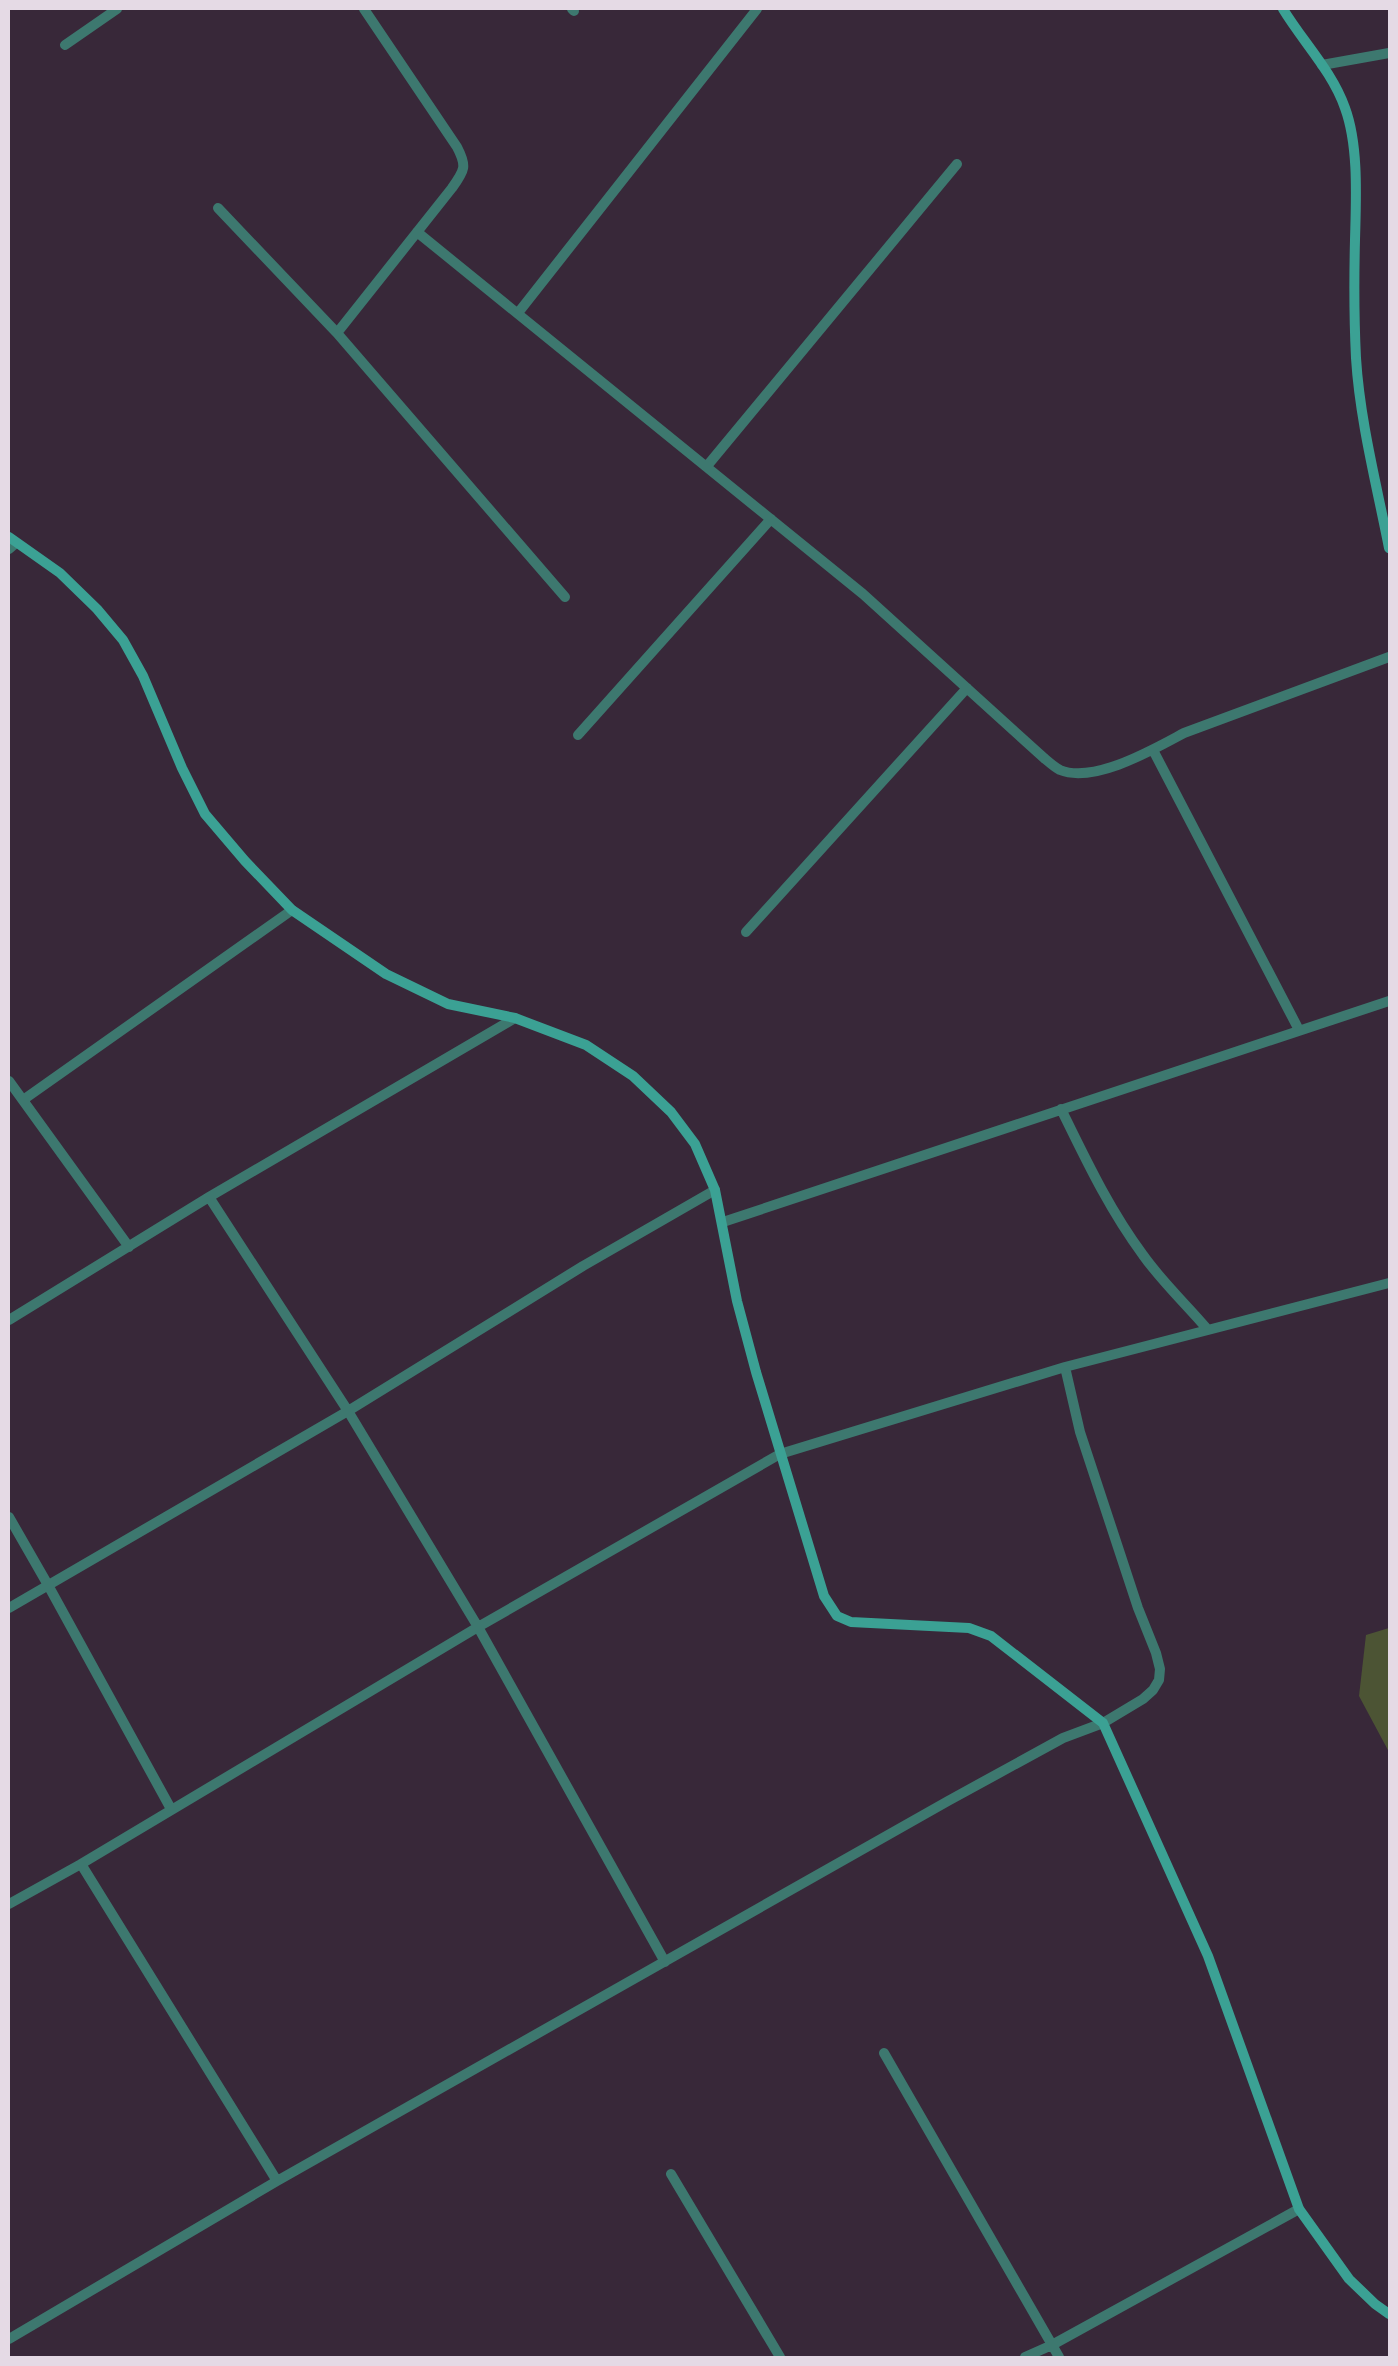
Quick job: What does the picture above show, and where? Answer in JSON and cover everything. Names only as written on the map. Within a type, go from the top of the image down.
[{"type":"street","points":[[65,45],[117,9]]},
{"type":"street","points":[[337,333],[463,173],[464,161],[457,147],[364,9]]},
{"type":"street","points":[[518,314],[757,9]]},
{"type":"street","points":[[1283,9],[1332,80],[1346,109],[1357,190],[1354,305],[1356,359],[1361,405],[1389,548]]},
{"type":"street","points":[[1322,65],[1389,53]]},
{"type":"street","points":[[707,466],[956,164]]},
{"type":"street","points":[[218,208],[337,333],[565,597]]},
{"type":"street","points":[[417,232],[863,594],[1059,770],[1076,773],[1096,772],[1153,750],[1184,733],[1389,657]]},
{"type":"street","points":[[578,735],[771,519]]},
{"type":"street","points":[[11,543],[60,573],[97,609],[124,640],[143,676],[182,768],[205,814],[245,861],[292,910],[386,974],[448,1004],[515,1018],[586,1044],[633,1076],[672,1112],[695,1144],[715,1190],[723,1222],[737,1301],[780,1454],[824,1596],[836,1616],[851,1622],[969,1628],[991,1636],[1103,1724],[1208,1956],[1300,2209],[1349,2279],[1375,2304],[1389,2314]]},
{"type":"street","points":[[746,932],[967,688]]},
{"type":"street","points":[[1153,750],[1298,1030]]},
{"type":"street","points":[[23,1100],[292,910]]},
{"type":"street","points":[[723,1222],[1389,1001]]},
{"type":"street","points":[[9,1320],[209,1197],[515,1018]]},
{"type":"street","points":[[9,1081],[129,1247]]},
{"type":"street","points":[[1062,1109],[1100,1190],[1122,1225],[1144,1257],[1208,1330]]},
{"type":"street","points":[[9,1608],[348,1411],[584,1266],[715,1190]]},
{"type":"street","points":[[209,1197],[348,1411],[478,1628],[665,1962]]},
{"type":"street","points":[[9,1904],[81,1864],[478,1628],[780,1454],[1065,1367],[1389,1283]]},
{"type":"street","points":[[9,2339],[277,2181],[1063,1738],[1103,1724],[1153,1690],[1159,1680],[1160,1670],[1080,1432],[1065,1367]]},
{"type":"street","points":[[9,1517],[171,1809]]},
{"type":"street","points":[[81,1864],[277,2181]]},
{"type":"street","points":[[884,2053],[1059,2357]]},
{"type":"street","points":[[671,2174],[780,2357]]},
{"type":"street","points":[[1025,2357],[1052,2345],[1300,2209]]},
{"type":"green space","points":[[1389,1628],[1389,1752],[1359,1696],[1366,1635]]}]
